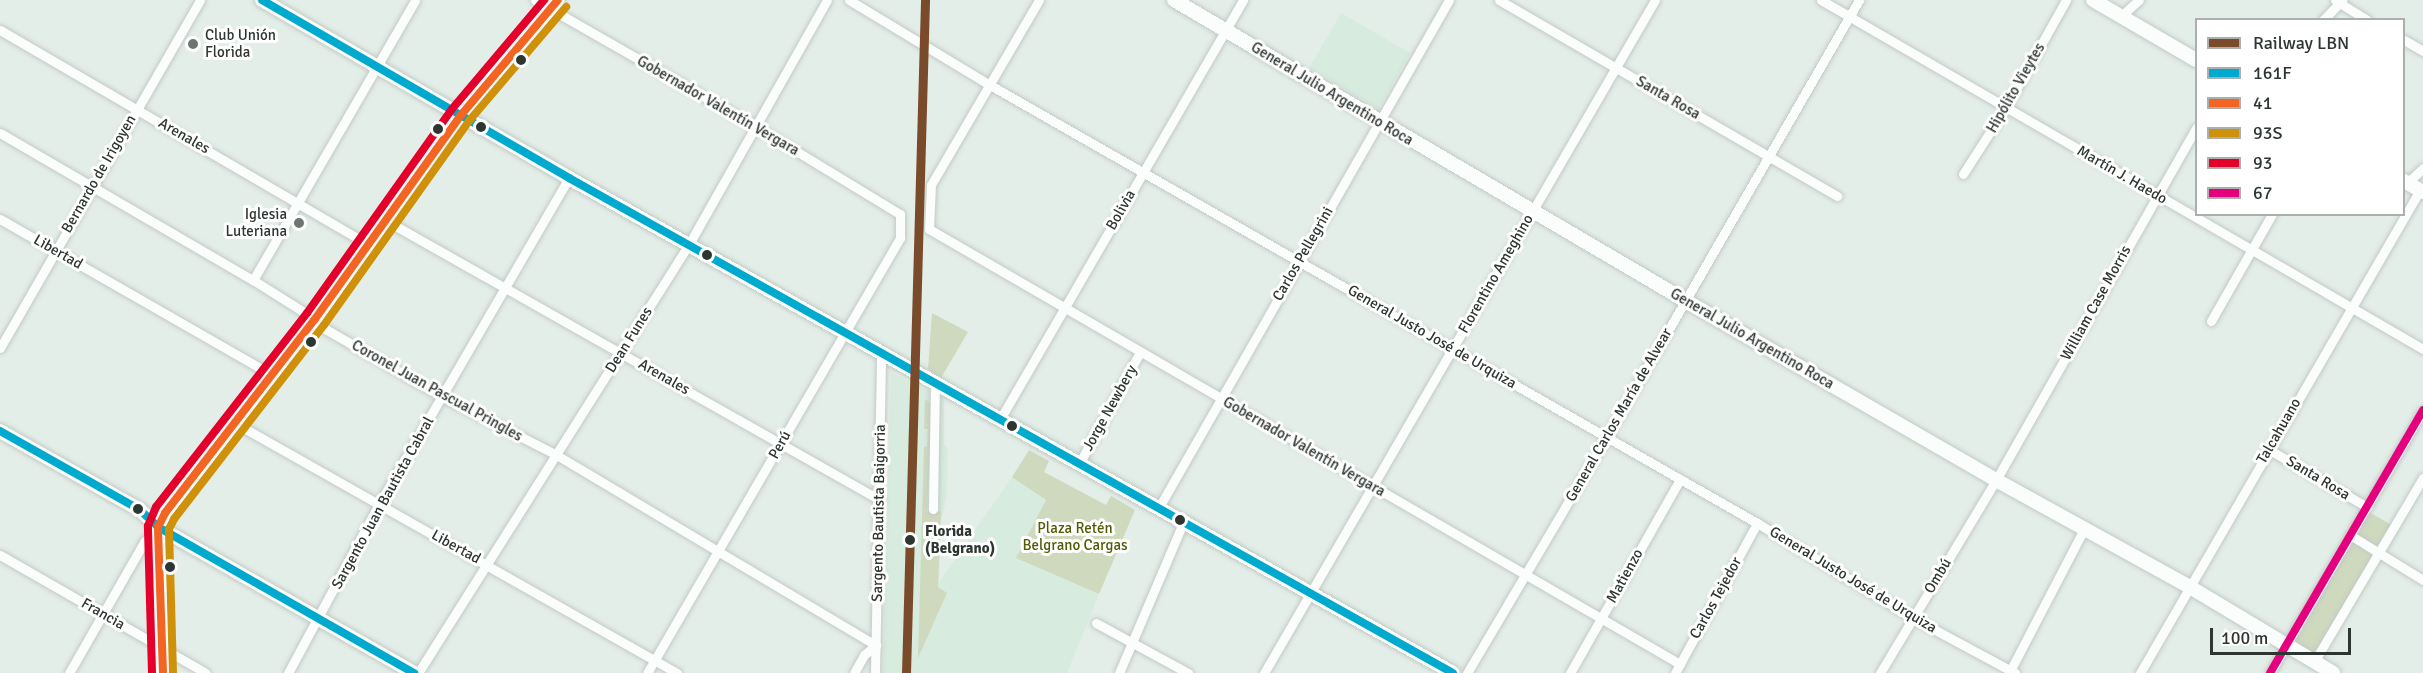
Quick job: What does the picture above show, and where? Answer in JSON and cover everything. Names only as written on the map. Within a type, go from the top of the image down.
[{"type":"street","name":"Bernardo de Irigoyen","points":[[0,348],[200,0]]},
{"type":"street","points":[[262,0],[569,178],[935,385],[1452,673]]},
{"type":"street","points":[[253,280],[379,67],[415,0]]},
{"type":"street","name":"Gobernador Valentín Vergara","points":[[535,0],[555,5],[900,214]]},
{"type":"street","name":"Dean Funes","points":[[416,673],[689,244],[826,0]]},
{"type":"street","name":"General Justo José de Urquiza","points":[[849,0],[990,85],[1453,348],[1757,523],[1913,618],[2011,672]]},
{"type":"street","points":[[990,85],[1039,0]]},
{"type":"street","name":"General Julio Argentino Roca","points":[[1174,0],[1686,301],[1996,480],[2190,587],[2333,673]]},
{"type":"street","name":"Bolivia","points":[[999,421],[1243,0]]},
{"type":"street","name":"Carlos Pellegrini","points":[[1158,509],[1449,0]]},
{"type":"street","name":"Santa Rosa","points":[[1499,0],[1837,196]]},
{"type":"street","name":"Florentino Ameghino","points":[[1264,673],[1655,0]]},
{"type":"street","name":"Martín J. Haedo","points":[[1821,0],[2423,349]]},
{"type":"street","name":"General Carlos María de Alvear","points":[[1467,673],[1686,301],[1859,0]]},
{"type":"street","name":"Hipólito Vieytes","points":[[1964,174],[2006,107],[2066,0]]},
{"type":"street","points":[[2093,0],[2195,59]]},
{"type":"street","points":[[2121,16],[2139,0]]},
{"type":"street","points":[[2325,18],[2339,1],[2364,18]]},
{"type":"street","points":[[69,673],[144,542],[158,527],[165,513],[315,319],[462,115],[555,5]]},
{"type":"street","name":"Arenales","points":[[0,30],[368,244]]},
{"type":"street","points":[[2405,41],[2423,51]]},
{"type":"street","name":"Gobernador Valentín Vergara","points":[[990,85],[931,186],[929,230],[1680,663]]},
{"type":"street","name":"William Case Morris","points":[[1996,480],[2195,130]]},
{"type":"street","name":"Coronel Juan Pascual Pringles","points":[[0,133],[253,280],[315,319],[327,330],[443,397],[555,454],[876,645]]},
{"type":"street","points":[[2421,191],[2405,182],[2423,168]]},
{"type":"street","name":"Sargento Juan Bautista Cabral","points":[[288,673],[380,504],[507,289],[569,178]]},
{"type":"street","name":"Talcahuano","points":[[2140,673],[2350,306],[2421,191]]},
{"type":"street","name":"Perú","points":[[647,673],[781,444],[842,332],[900,238],[900,214]]},
{"type":"street","points":[[2211,321],[2271,216]]},
{"type":"street","name":"Libertad","points":[[0,219],[272,375]]},
{"type":"street","name":"Arenales","points":[[385,220],[880,500]]},
{"type":"street","name":"Jorge Newbery","points":[[1079,464],[1140,352]]},
{"type":"street","name":"Sargento Bautista Baigorria","points":[[875,673],[881,354]]},
{"type":"street","points":[[933,509],[935,385]]},
{"type":"street","points":[[2270,673],[2423,410]]},
{"type":"street","name":"Libertad","points":[[235,423],[677,673]]},
{"type":"street","points":[[0,431],[140,510],[158,527],[416,673]]},
{"type":"street","name":"Santa Rosa","points":[[2268,449],[2367,507]]},
{"type":"street","points":[[2314,662],[2423,478]]},
{"type":"street","name":"Matienzo","points":[[1570,673],[1680,479]]},
{"type":"street","name":"Ombú","points":[[1880,673],[1996,480]]},
{"type":"street","points":[[1119,673],[1183,523]]},
{"type":"street","name":"Carlos Tejedor","points":[[1675,673],[1757,523]]},
{"type":"street","points":[[158,527],[163,673]]},
{"type":"street","points":[[2011,672],[2084,529]]},
{"type":"street","points":[[2350,535],[2423,580]]},
{"type":"street","name":"Francia","points":[[0,555],[206,673]]},
{"type":"street","points":[[1096,623],[1188,673]]},
{"type":"street","points":[[854,673],[864,655],[876,645]]},
{"type":"shaded area","points":[[1341,13],[1410,53],[1378,108],[1309,68]]},
{"type":"shaded area","points":[[891,373],[944,399],[944,445],[948,449],[947,494],[941,523],[939,582],[1012,477],[1046,500],[1017,558],[1099,594],[1067,673],[883,673]]},
{"type":"green space","points":[[932,313],[968,332],[941,378],[928,369]]},
{"type":"green space","points":[[925,399],[932,404],[927,512],[941,511],[938,587],[947,593],[918,658],[924,447],[927,447],[928,429],[924,429]]},
{"type":"green space","name":"Plaza Retén Belgrano Cargas","points":[[1029,450],[1049,461],[1044,472],[1106,505],[1111,496],[1135,510],[1099,594],[1016,558],[1046,500],[1012,477]]},
{"type":"green space","points":[[2367,511],[2392,525],[2376,548],[2356,536]]},
{"type":"green space","points":[[2354,541],[2373,552],[2373,556],[2317,653],[2313,653],[2293,639],[2350,542]]},
{"type":"rail line","name":"LBN","points":[[906,673],[925,0]]},
{"type":"transit line","name":"161F","points":[[262,0],[569,178],[1453,673]]},
{"type":"transit line","name":"93","points":[[152,673],[148,526],[156,507],[307,313],[452,109],[544,0]]},
{"type":"transit line","name":"41","points":[[163,673],[158,527],[165,513],[315,319],[461,115],[558,0]]},
{"type":"transit line","name":"93S","points":[[173,673],[169,529],[174,519],[324,325],[469,121],[566,7]]},
{"type":"transit line","name":"67","points":[[2270,673],[2423,410]]},
{"type":"transit line","name":"161F","points":[[0,431],[140,510],[158,527],[414,673]]},
{"type":"place","name":"Club Unión Florida","points":[[193,44]]},
{"type":"place","name":"Iglesia Luteriana","points":[[299,223]]},
{"type":"place","name":"Florida (Belgrano)","points":[[910,540]]}]
